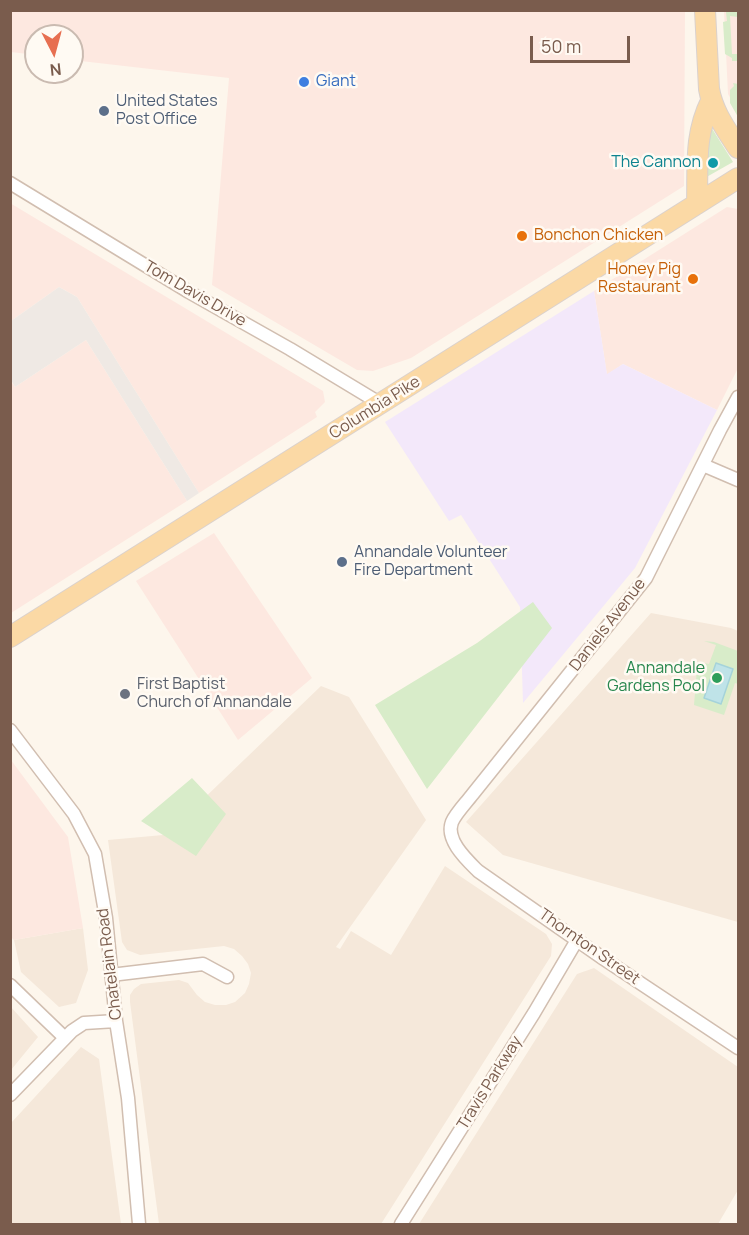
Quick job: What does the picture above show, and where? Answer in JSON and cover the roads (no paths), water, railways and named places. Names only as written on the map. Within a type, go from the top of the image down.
[{"type":"main road","points":[[705,10],[711,101],[738,148]]},
{"type":"main road","points":[[697,204],[698,138],[711,101]]},
{"type":"main road","name":"Columbia Pike","points":[[10,637],[738,178]]},
{"type":"street","name":"Tom Davis Drive","points":[[10,183],[189,292],[381,404]]},
{"type":"street","name":"Daniels Avenue","points":[[452,834],[451,823],[472,795],[646,578],[738,397]]},
{"type":"street","points":[[703,465],[738,480]]},
{"type":"street","name":"Chatelain Road","points":[[10,730],[74,814],[95,854],[106,918],[116,1020],[128,1098],[139,1224]]},
{"type":"street","name":"Thornton Street","points":[[452,834],[461,851],[478,871],[738,1048]]},
{"type":"street","name":"Travis Parkway","points":[[401,1224],[534,1013],[577,940]]},
{"type":"street","points":[[111,975],[203,964],[227,977]]},
{"type":"street","points":[[10,985],[65,1038]]},
{"type":"street","points":[[10,1095],[65,1038],[84,1023],[116,1020]]},
{"type":"water","points":[[716,663],[733,669],[721,704],[704,698]]},
{"type":"place","name":"Giant","points":[[304,82]]},
{"type":"place","name":"United States Post Office","points":[[104,111]]},
{"type":"place","name":"The Cannon","points":[[713,163]]},
{"type":"place","name":"Bonchon Chicken","points":[[522,236]]},
{"type":"place","name":"Honey Pig Restaurant","points":[[693,279]]},
{"type":"place","name":"Annandale Volunteer Fire Department","points":[[342,562]]},
{"type":"place","name":"Annandale Gardens Pool","points":[[717,678]]},
{"type":"place","name":"First Baptist Church of Annandale","points":[[125,694]]}]
